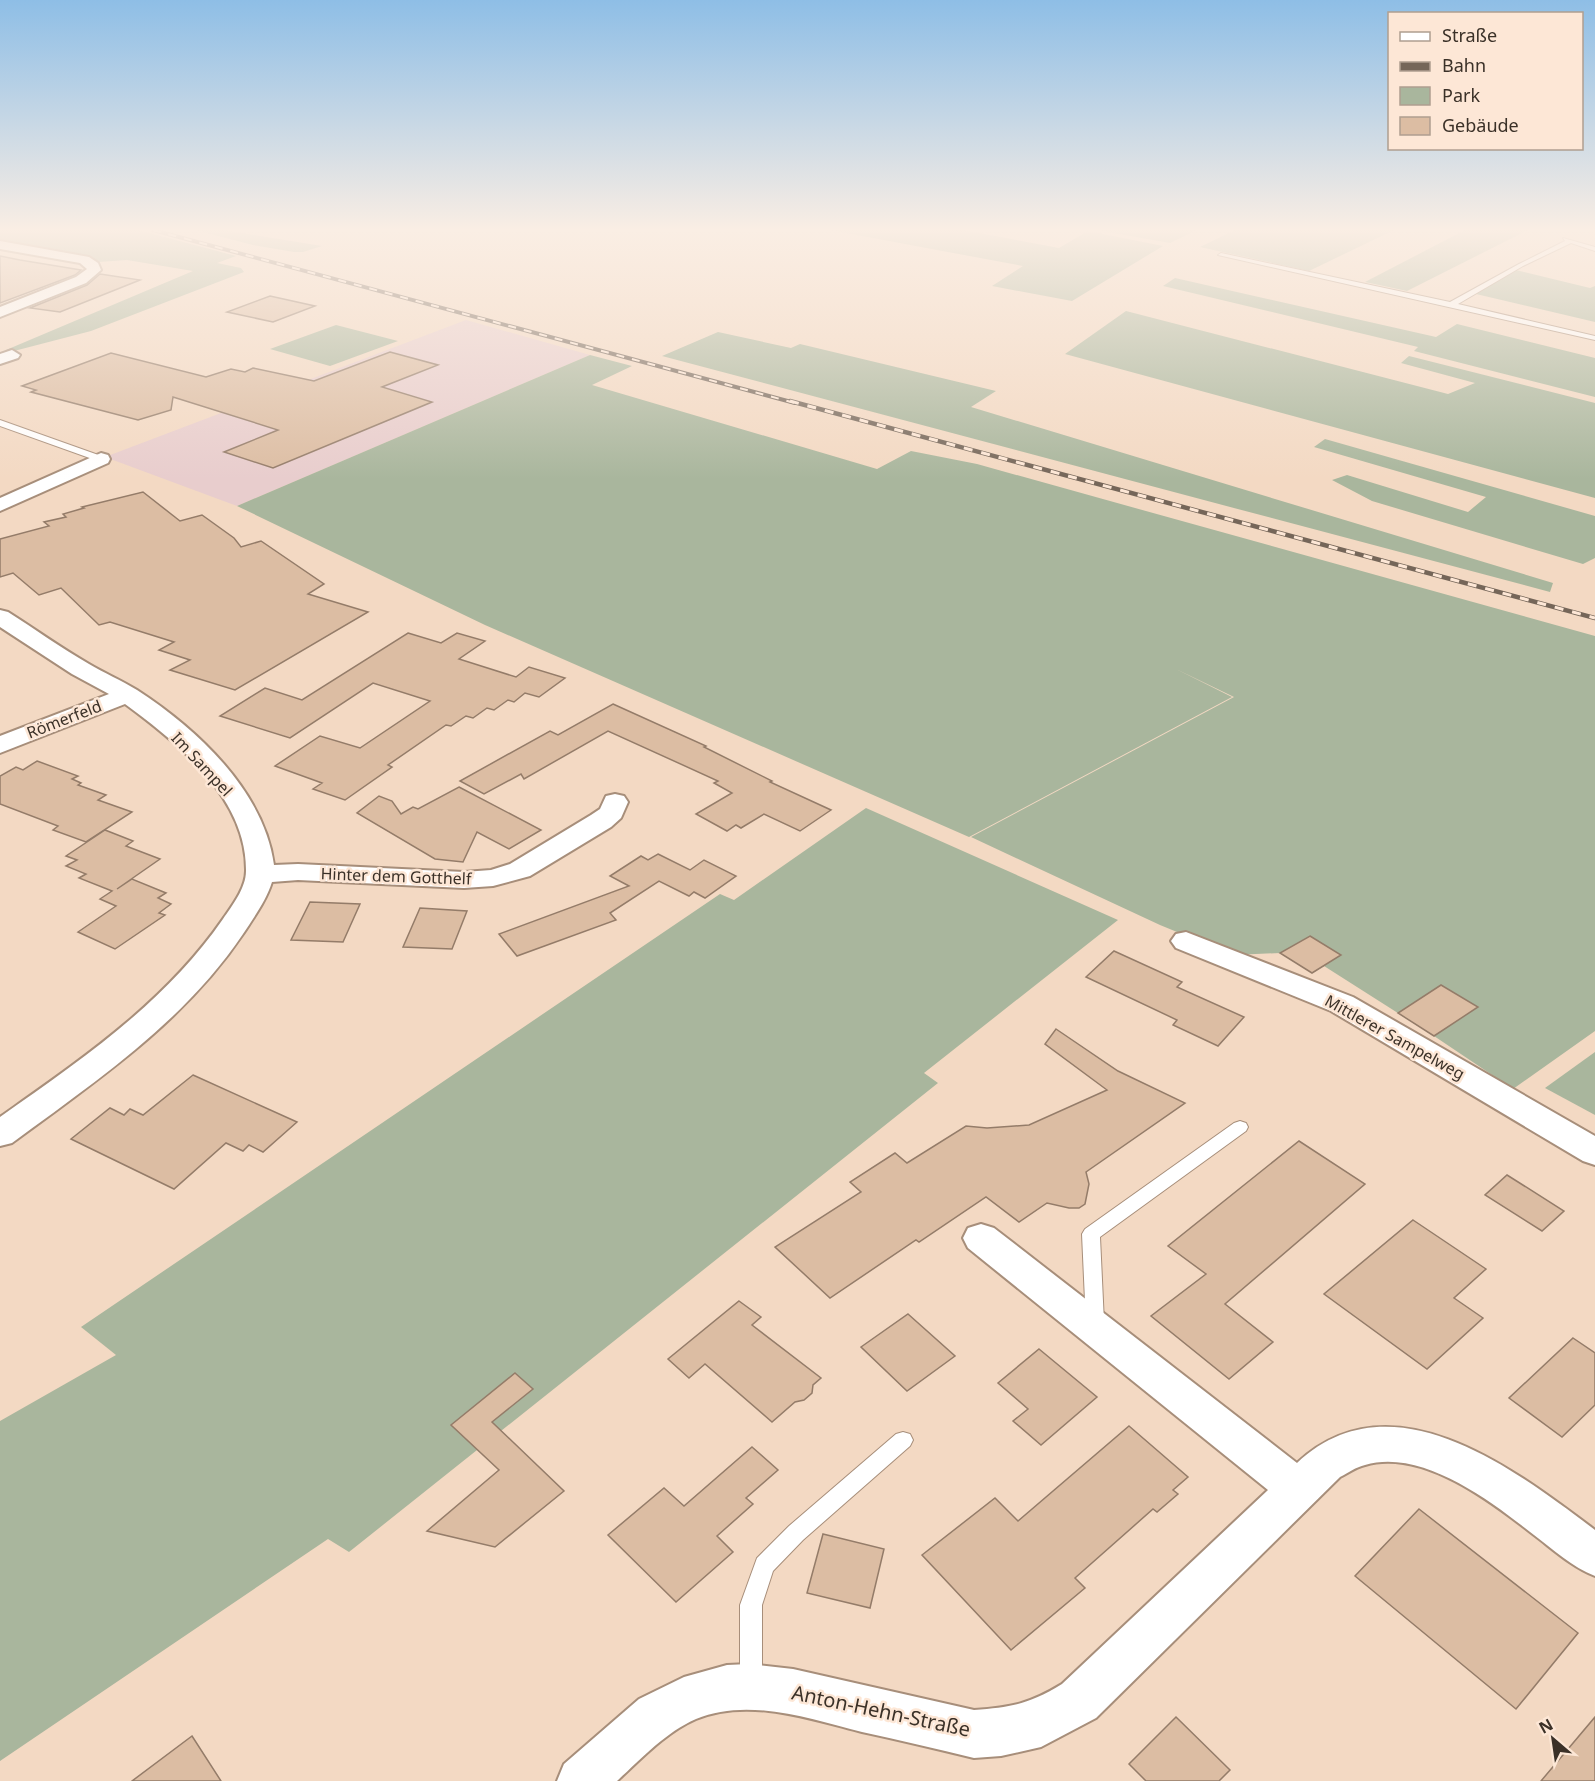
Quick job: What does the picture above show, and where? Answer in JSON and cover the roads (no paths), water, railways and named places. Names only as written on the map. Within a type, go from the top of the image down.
[{"type":"street","points":[[0,505],[101,459]]},
{"type":"street","name":"Im Sampel","points":[[0,617],[81,669],[128,695],[198,756],[220,778],[244,809],[257,843],[260,874],[249,902],[223,945],[183,991],[112,1050],[0,1134]]},
{"type":"street","name":"Römerfeld","points":[[0,745],[74,714],[128,695]]},
{"type":"street","name":"Hinter dem Gotthelf","points":[[260,874],[298,872],[464,880],[493,878],[520,870],[600,821],[612,812],[615,802]]},
{"type":"street","name":"Mittlerer Sampelweg","points":[[1186,941],[1342,1004],[1595,1152]]},
{"type":"street","points":[[981,1238],[1298,1489]]},
{"type":"street","name":"Anton-Hehn-Straße","points":[[581,1781],[650,1720],[683,1700],[703,1693],[735,1687],[777,1689],[974,1734],[1001,1732],[1041,1723],[1078,1701],[1325,1464],[1350,1452],[1375,1445],[1412,1447],[1448,1456],[1484,1475],[1595,1556]]},
{"type":"lane","points":[[1490,313],[1595,338]]},
{"type":"lane","points":[[0,423],[101,459]]},
{"type":"lane","points":[[1095,1328],[1091,1234],[1240,1127]]},
{"type":"lane","points":[[750,1687],[752,1605],[764,1565],[796,1533],[903,1440]]},
{"type":"railway","points":[[461,313],[795,403]]},
{"type":"railway","points":[[790,401],[1595,618]]}]
